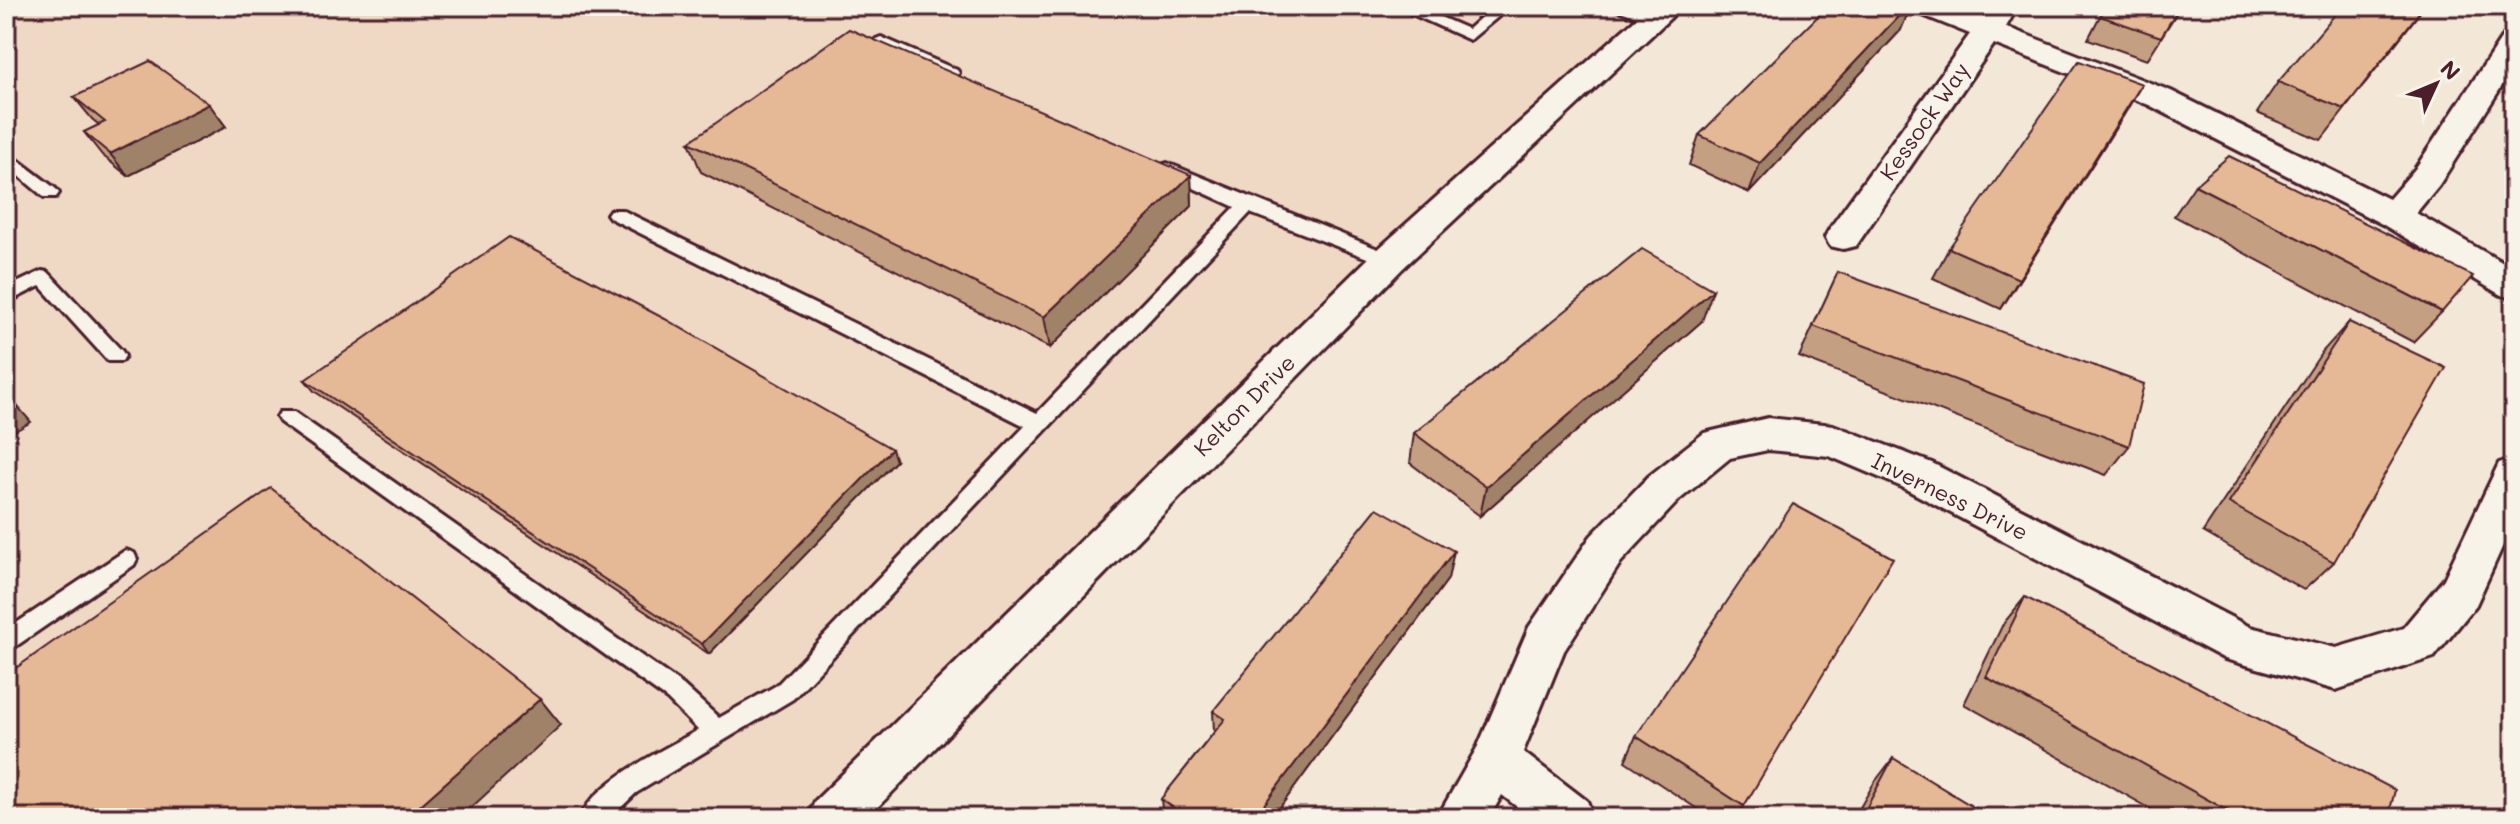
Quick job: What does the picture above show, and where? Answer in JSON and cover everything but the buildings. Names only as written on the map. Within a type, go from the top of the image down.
[{"type":"street","points":[[1926,6],[1996,18],[2394,216],[2514,286]]},
{"type":"street","name":"Kelton Drive","points":[[851,812],[1389,260],[1662,12]]},
{"type":"street","name":"Kessock Way","points":[[1843,237],[1996,18]]},
{"type":"street","points":[[2394,216],[2427,177],[2514,43]]},
{"type":"street","name":"Inverness Drive","points":[[1462,818],[1496,760],[1545,641],[1606,549],[1664,488],[1718,444],[1768,434],[1833,441],[1917,475],[2241,645],[2336,669],[2418,643],[2460,592],[2514,475]]},
{"type":"street","points":[[1496,760],[1569,818]]},
{"type":"lane","points":[[1402,6],[1470,35],[1503,6]]},
{"type":"lane","points":[[1613,6],[1662,12]]},
{"type":"lane","points":[[881,42],[966,79]]},
{"type":"lane","points":[[6,156],[50,193]]},
{"type":"lane","points":[[1149,161],[1247,205],[1389,260]]},
{"type":"lane","points":[[592,818],[627,785],[785,692],[1247,205]]},
{"type":"lane","points":[[616,214],[1038,423]]},
{"type":"lane","points":[[6,296],[42,277],[115,356]]},
{"type":"lane","points":[[287,417],[675,692],[718,733]]},
{"type":"lane","points":[[6,643],[126,559]]},
{"type":"shaded area","points":[[6,6],[1651,6],[842,818],[6,818]]}]
